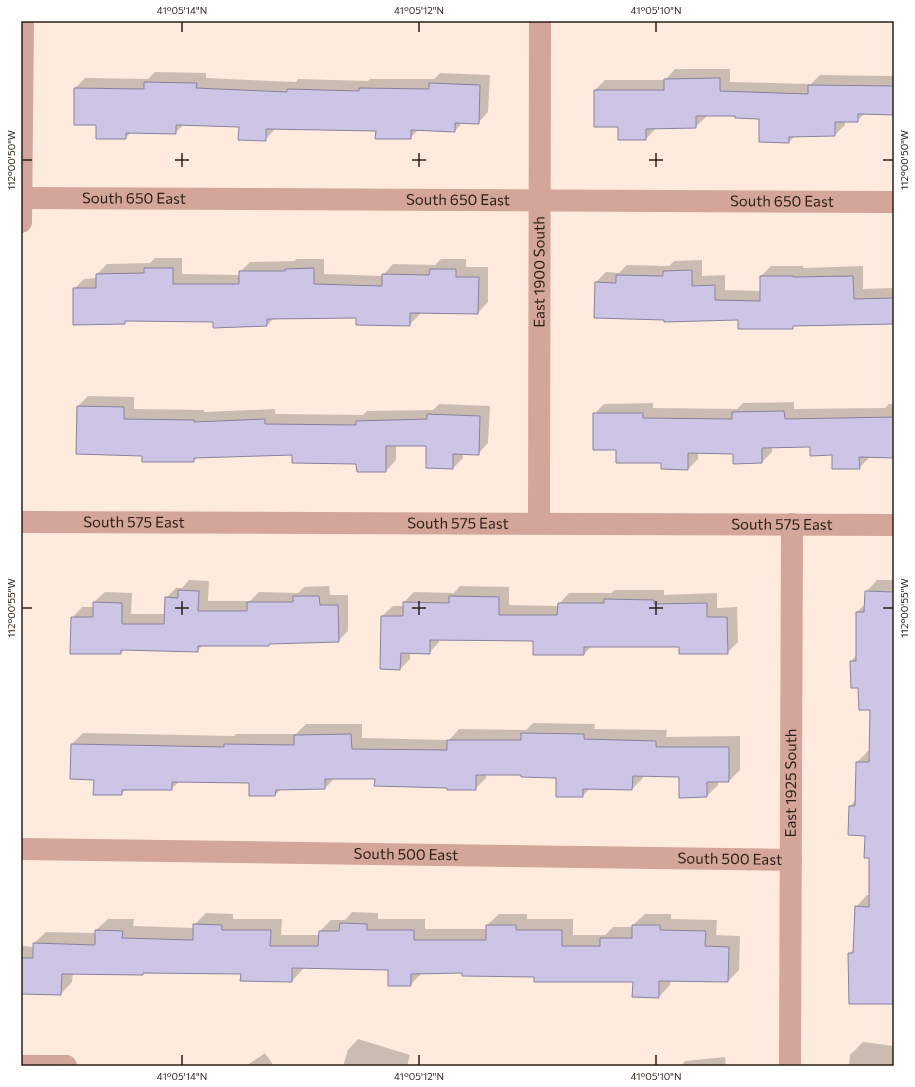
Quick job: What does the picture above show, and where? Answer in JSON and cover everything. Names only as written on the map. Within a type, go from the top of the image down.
[{"type":"street","points":[[21,222],[23,21]]},
{"type":"street","name":"East 1900 South","points":[[539,524],[540,21]]},
{"type":"street","name":"South 650 East","points":[[21,198],[894,202]]},
{"type":"street","name":"South 575 East","points":[[21,522],[894,525]]},
{"type":"street","name":"East 1925 South","points":[[790,1066],[792,524]]},
{"type":"street","name":"South 500 East","points":[[21,849],[791,860]]},
{"type":"street","points":[[21,1066],[66,1066]]},
{"type":"building","points":[[720,78],[720,91],[808,94],[808,85],[894,86],[894,115],[858,114],[858,122],[835,122],[835,136],[789,137],[789,143],[759,142],[759,119],[735,118],[735,116],[696,116],[696,128],[646,129],[646,140],[618,140],[618,127],[594,127],[594,90],[664,90],[664,79]]},
{"type":"building","points":[[144,82],[197,83],[196,88],[287,92],[287,89],[359,91],[359,88],[429,89],[429,83],[480,85],[479,124],[455,123],[455,132],[411,130],[411,139],[375,139],[376,131],[266,129],[266,141],[238,140],[239,127],[176,125],[176,134],[126,133],[126,139],[96,139],[96,125],[74,125],[74,88],[144,89]]},
{"type":"building","points":[[144,268],[173,268],[173,284],[239,284],[239,271],[285,271],[285,269],[314,268],[314,284],[382,286],[382,274],[429,275],[430,269],[456,269],[456,277],[479,277],[478,314],[410,313],[410,326],[356,325],[356,318],[267,319],[267,326],[213,328],[213,322],[125,321],[125,324],[73,325],[73,288],[96,288],[96,274],[144,273]]},
{"type":"building","points":[[692,270],[692,286],[715,285],[715,300],[760,301],[760,276],[853,276],[854,299],[894,298],[894,324],[793,326],[793,329],[738,329],[738,320],[664,322],[664,320],[594,318],[595,282],[616,283],[616,275],[663,276],[663,271]]},
{"type":"building","points":[[77,406],[124,407],[124,419],[194,420],[194,422],[265,419],[265,424],[356,425],[356,421],[427,419],[427,414],[480,416],[479,455],[453,454],[453,469],[426,468],[426,446],[386,446],[386,472],[357,472],[356,464],[292,463],[292,455],[194,458],[194,462],[142,462],[142,456],[76,454]]},
{"type":"building","points":[[784,411],[785,419],[894,417],[894,458],[859,457],[860,469],[832,469],[832,455],[810,456],[810,447],[762,448],[762,463],[733,464],[733,454],[688,453],[688,470],[661,469],[661,463],[616,463],[616,450],[593,450],[593,413],[643,413],[643,418],[732,419],[732,412]]},
{"type":"building","points":[[178,590],[199,591],[198,611],[247,611],[247,602],[293,602],[293,596],[319,596],[320,605],[338,605],[339,642],[269,644],[269,646],[198,646],[198,652],[121,650],[121,654],[70,654],[71,617],[93,617],[93,602],[122,603],[122,624],[164,624],[165,597],[178,598]]},
{"type":"building","points":[[865,591],[894,592],[894,1004],[849,1004],[848,953],[853,953],[855,906],[869,907],[869,858],[864,858],[865,836],[848,835],[849,806],[855,806],[856,762],[869,762],[870,710],[859,710],[858,688],[851,688],[850,661],[856,661],[856,612],[864,612]]},
{"type":"building","points":[[449,596],[499,597],[499,615],[557,615],[558,603],[604,603],[604,599],[654,600],[654,604],[707,603],[707,617],[727,617],[728,654],[679,654],[679,647],[584,647],[584,655],[533,655],[533,641],[430,640],[430,654],[401,653],[400,670],[380,669],[381,616],[403,616],[403,602],[449,603]]},
{"type":"building","points":[[521,733],[584,734],[584,739],[656,741],[656,747],[729,747],[729,782],[707,782],[707,797],[679,798],[679,777],[633,776],[632,790],[583,789],[583,797],[556,797],[556,778],[521,777],[521,775],[476,775],[476,790],[374,786],[375,779],[325,779],[325,789],[276,790],[275,796],[249,796],[249,783],[172,782],[172,790],[122,790],[122,795],[93,795],[94,780],[70,779],[71,744],[224,747],[224,744],[294,745],[294,735],[351,734],[352,749],[447,750],[447,740],[521,740]]},
{"type":"building","points":[[340,923],[367,924],[367,930],[414,930],[414,940],[486,940],[486,925],[516,925],[516,930],[562,930],[562,946],[600,946],[600,938],[632,938],[632,925],[660,925],[660,930],[706,931],[705,946],[729,947],[728,982],[659,981],[659,998],[632,997],[633,982],[534,982],[534,977],[462,976],[462,973],[411,974],[411,986],[388,986],[388,970],[292,968],[292,982],[240,981],[241,974],[62,974],[61,995],[21,994],[21,958],[33,958],[33,943],[95,945],[95,930],[123,931],[122,938],[193,940],[193,924],[222,925],[222,930],[271,930],[270,946],[318,946],[319,931],[339,931]]}]
